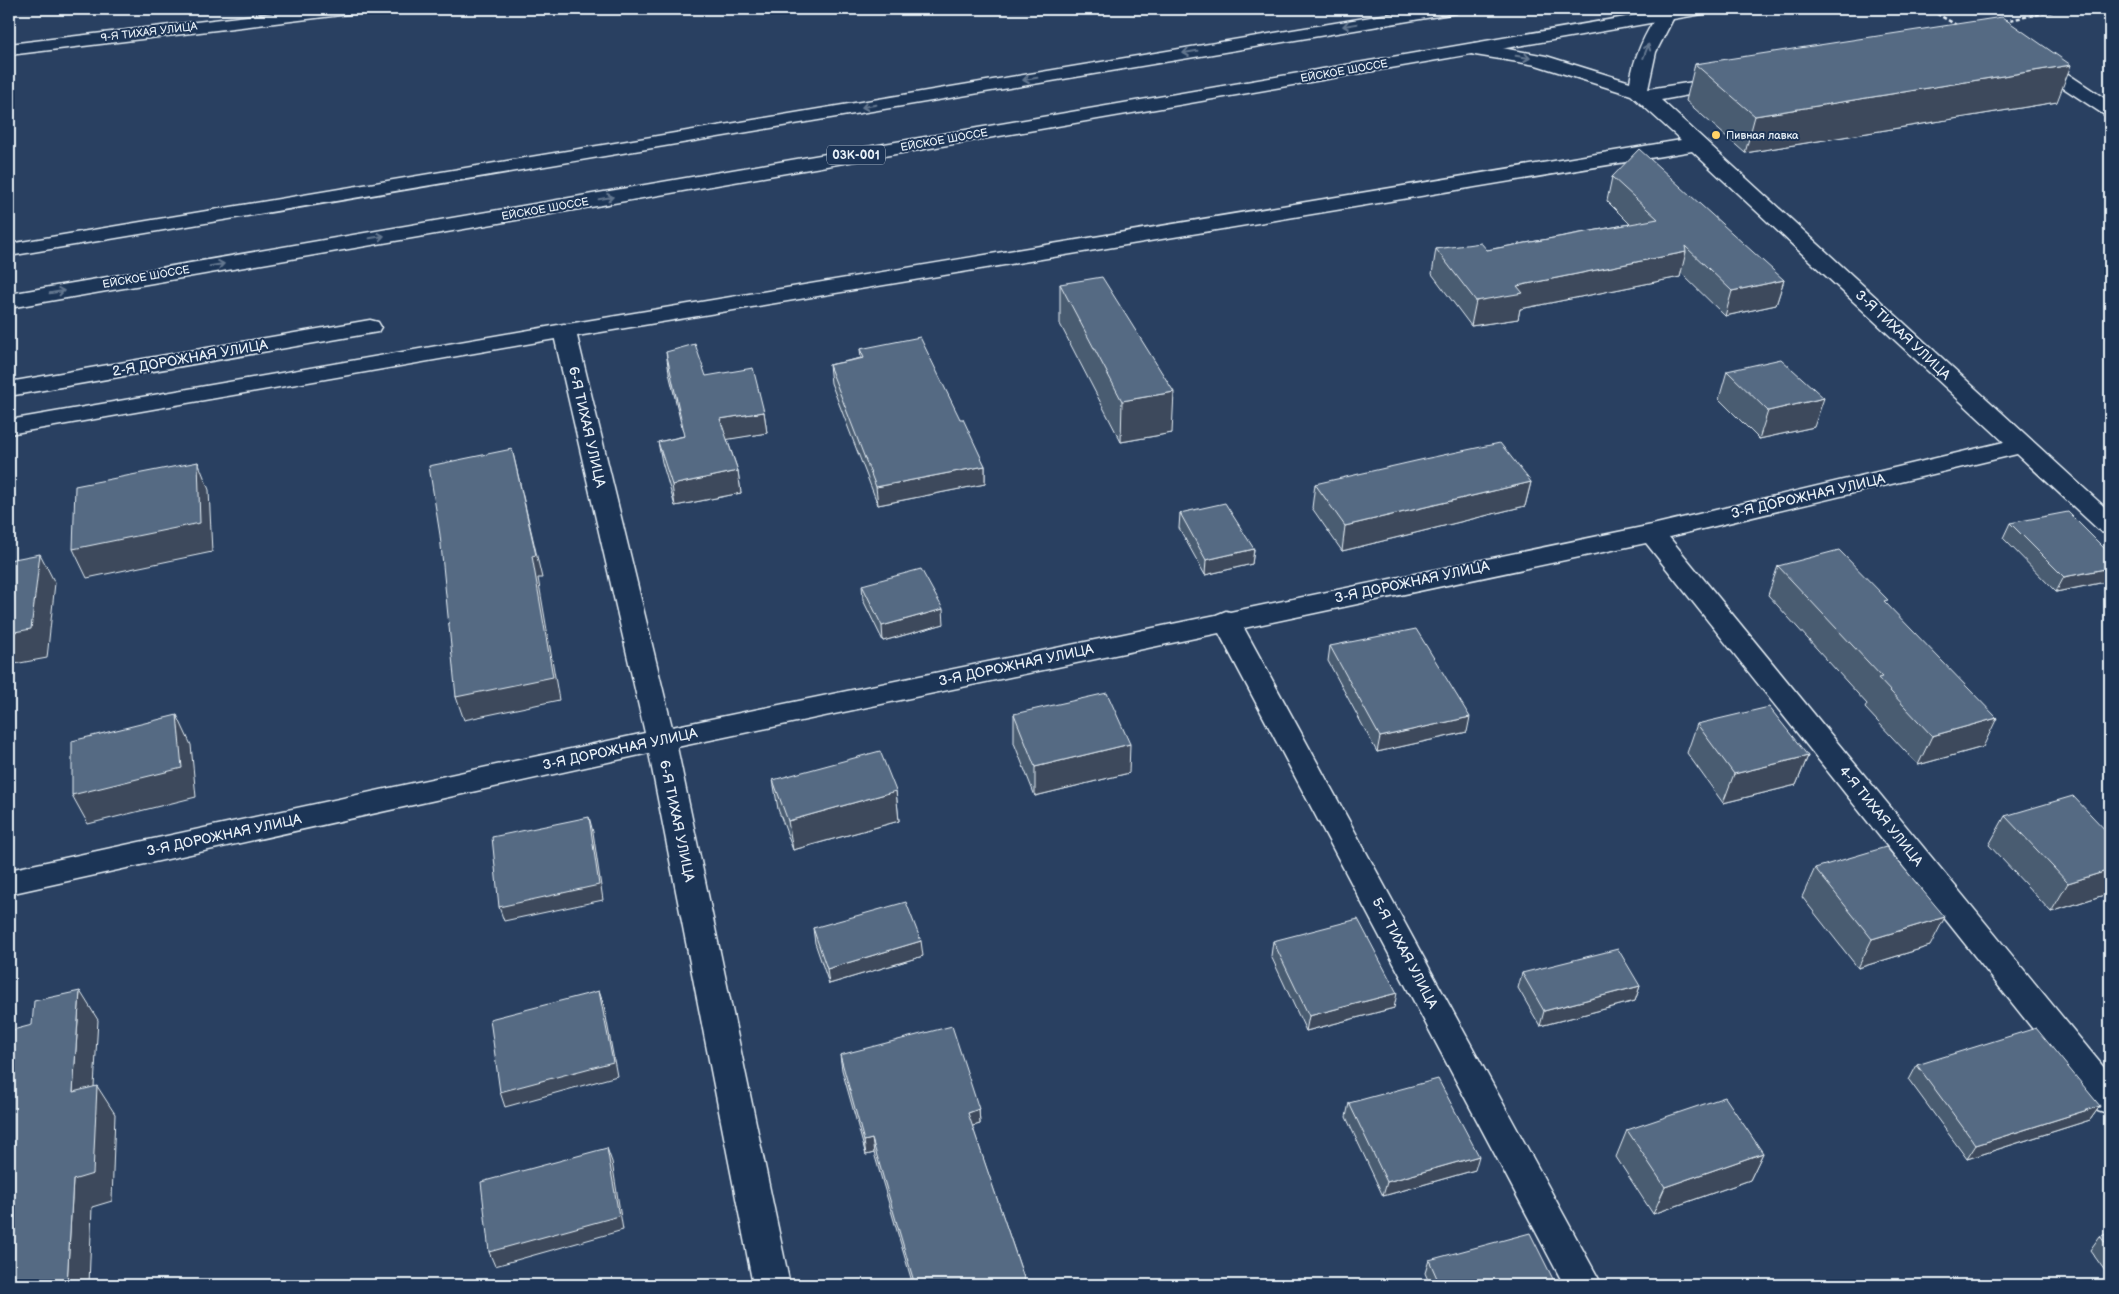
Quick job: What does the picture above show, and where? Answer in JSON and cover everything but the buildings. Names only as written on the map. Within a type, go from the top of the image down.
[{"type":"street","name":"9-Я ТИХАЯ УЛИЦА","points":[[9,50],[349,9]]},
{"type":"street","points":[[9,250],[1450,9]]},
{"type":"street","name":"ЕЙСКОЕ ШОССЕ","points":[[9,301],[1702,9]]},
{"type":"street","points":[[1642,94],[1641,64],[1651,39],[1666,15]]},
{"type":"street","points":[[1982,40],[2025,54],[2110,110]]},
{"type":"street","points":[[1475,49],[1539,60],[1642,94],[1744,80]]},
{"type":"street","name":"3-Я ТИХАЯ УЛИЦА","points":[[1642,94],[2110,526]]},
{"type":"street","points":[[9,427],[564,331],[1696,144]]},
{"type":"street","name":"2-Я ДОРОЖНАЯ УЛИЦА","points":[[9,389],[370,326]]},
{"type":"street","name":"6-Я ТИХАЯ УЛИЦА","points":[[564,331],[661,740],[772,1285]]},
{"type":"street","name":"3-Я ДОРОЖНАЯ УЛИЦА","points":[[9,882],[661,740],[1226,620],[1652,533],[2022,445]]},
{"type":"street","name":"4-Я ТИХАЯ УЛИЦА","points":[[1652,533],[2110,1100]]},
{"type":"street","name":"5-Я ТИХАЯ УЛИЦА","points":[[1226,620],[1584,1285]]},
{"type":"path","points":[[1950,9],[1934,12],[1982,40],[1986,25],[2065,9]]},
{"type":"place","name":"Пивная лавка","points":[[1716,135]]}]
